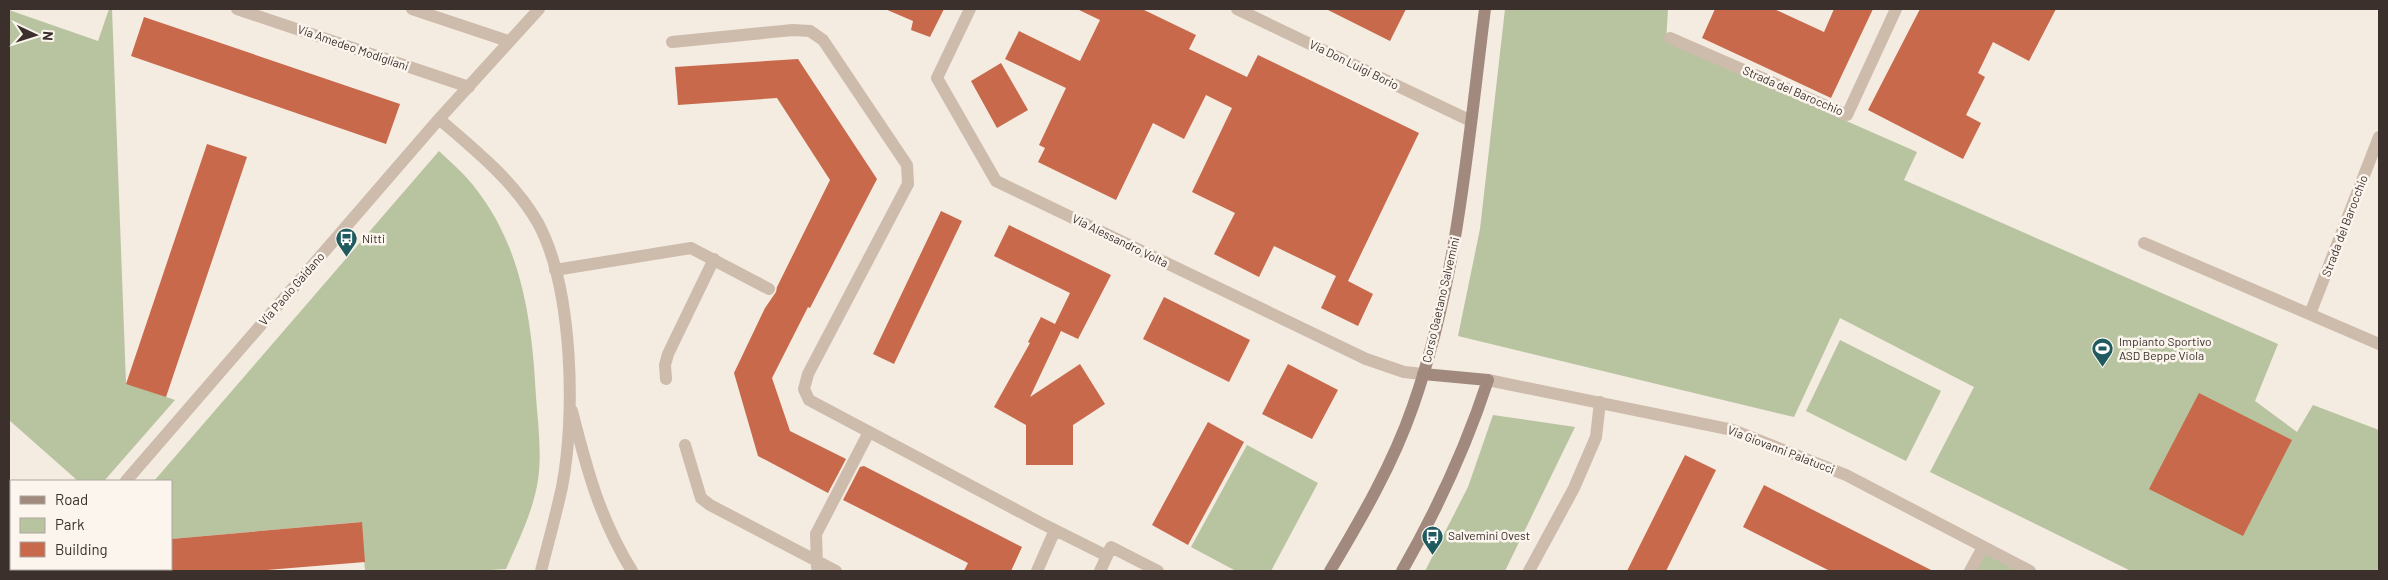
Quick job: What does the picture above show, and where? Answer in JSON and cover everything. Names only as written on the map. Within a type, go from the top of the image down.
[{"type":"street","name":"Via Amedeo Modigliani","points":[[238,9],[469,87]]},
{"type":"street","points":[[412,9],[508,41]]},
{"type":"street","name":"Via Paolo Gaidano","points":[[127,480],[508,41],[538,9]]},
{"type":"street","name":"Via Alessandro Volta","points":[[970,9],[937,78],[996,181],[1366,359],[1404,372],[1423,374]]},
{"type":"street","name":"Via Don Luigi Borio","points":[[1240,9],[1471,121]]},
{"type":"street","name":"Corso Gaetano Salvemini","points":[[1330,571],[1374,493],[1397,446],[1423,374],[1454,251],[1485,9]]},
{"type":"street","name":"Strada del Barocchio","points":[[1670,38],[1847,115],[1894,14]]},
{"type":"street","points":[[672,42],[793,30],[810,31],[823,40],[907,166],[908,184],[808,374],[804,389],[809,400],[1107,556]]},
{"type":"street","points":[[440,119],[503,176],[520,196],[538,223],[548,246],[555,270],[565,322],[569,399],[562,484],[540,571]]},
{"type":"street","name":"Strada del Barocchio","points":[[2310,314],[2379,138]]},
{"type":"street","points":[[2144,243],[2379,344]]},
{"type":"street","points":[[555,270],[691,248],[769,289]]},
{"type":"street","points":[[666,379],[665,364],[668,354],[714,259]]},
{"type":"street","name":"Via Giovanni Palatucci","points":[[1423,374],[1488,380],[1734,430],[1846,475],[2030,571]]},
{"type":"street","points":[[1402,571],[1448,483],[1474,423],[1488,380]]},
{"type":"street","points":[[569,399],[595,497],[605,522],[632,571]]},
{"type":"street","points":[[1529,571],[1574,488],[1596,437],[1600,402]]},
{"type":"street","points":[[817,566],[816,534],[869,432]]},
{"type":"street","points":[[685,444],[701,498],[817,566],[836,571]]},
{"type":"street","points":[[1037,571],[1055,530]]},
{"type":"street","points":[[1100,571],[1111,547],[1158,571]]},
{"type":"street","points":[[1970,571],[1983,547]]},
{"type":"green space","points":[[109,9],[112,9],[126,383],[175,400],[105,480],[77,480],[9,420],[9,10],[98,41]]},
{"type":"green space","points":[[1505,9],[1668,9],[1666,42],[1917,152],[1904,180],[2278,344],[2255,401],[2297,432],[2313,405],[2379,430],[2379,571],[2131,571],[1930,472],[1974,387],[1840,318],[1794,417],[1458,336],[1480,229]]},
{"type":"green space","points":[[439,151],[466,177],[485,201],[500,226],[520,280],[527,309],[534,367],[540,459],[536,492],[521,536],[506,569],[473,571],[365,571],[361,522],[172,539],[172,480],[155,480]]},
{"type":"green space","points":[[1840,340],[1941,391],[1906,461],[1806,411]]},
{"type":"green space","points":[[1493,415],[1575,427],[1505,571],[1425,571],[1468,487]]},
{"type":"green space","points":[[1247,445],[1318,483],[1271,571],[1236,571],[1191,547]]},
{"type":"green space","points":[[1983,548],[2029,571],[1970,571]]},
{"type":"building","points":[[885,9],[944,9],[930,37],[911,30],[913,21]]},
{"type":"building","points":[[1077,9],[1142,9],[1196,35],[1189,49],[1247,77],[1258,55],[1419,133],[1348,281],[1373,294],[1358,326],[1321,308],[1336,276],[1274,246],[1259,277],[1214,254],[1235,213],[1192,192],[1232,108],[1206,95],[1184,139],[1153,123],[1116,200],[1038,162],[1045,148],[1039,145],[1066,88],[1005,59],[1019,31],[1080,61],[1100,20]]},
{"type":"building","points":[[1326,9],[1406,9],[1390,41]]},
{"type":"building","points":[[1715,9],[1774,9],[1824,32],[1834,9],[1873,9],[1831,98],[1702,38]]},
{"type":"building","points":[[1920,9],[2056,9],[2029,61],[1993,42],[1978,73],[1985,77],[1966,115],[1981,123],[1963,159],[1868,110]]},
{"type":"building","points":[[144,17],[400,104],[386,144],[131,56]]},
{"type":"building","points":[[798,59],[877,179],[772,378],[790,431],[846,459],[828,493],[758,456],[734,373],[765,308],[776,292],[830,180],[777,98],[678,105],[675,67]]},
{"type":"building","points":[[1001,63],[1028,110],[997,128],[971,81]]},
{"type":"building","points":[[207,144],[247,157],[166,397],[126,384]]},
{"type":"building","points":[[941,211],[962,221],[894,364],[873,354]]},
{"type":"building","points":[[1009,225],[1111,275],[1078,339],[1061,331],[1030,397],[1080,364],[1105,404],[1073,425],[1073,465],[1026,465],[1026,425],[994,407],[1030,343],[1028,342],[1041,317],[1055,324],[1070,293],[994,256]]},
{"type":"building","points":[[1164,297],[1250,340],[1229,382],[1143,339]]},
{"type":"building","points":[[1288,364],[1338,390],[1312,439],[1262,414]]},
{"type":"building","points":[[2199,393],[2292,440],[2243,536],[2149,489]]},
{"type":"building","points":[[1208,422],[1244,442],[1188,545],[1152,525]]},
{"type":"building","points":[[1685,455],[1716,470],[1666,571],[1627,571]]},
{"type":"building","points":[[864,466],[1022,547],[1011,571],[964,571],[968,563],[843,500],[860,467]]},
{"type":"building","points":[[1764,485],[1933,571],[1830,571],[1743,527]]},
{"type":"building","points":[[362,522],[365,562],[253,571],[171,571],[172,539]]},
{"type":"place","name":"Nitti","points":[[346,258]]},
{"type":"place","name":"Impianto Sportivo ASD Beppe Viola","points":[[2103,368]]},
{"type":"place","name":"Salvemini Ovest","points":[[1432,555]]}]
